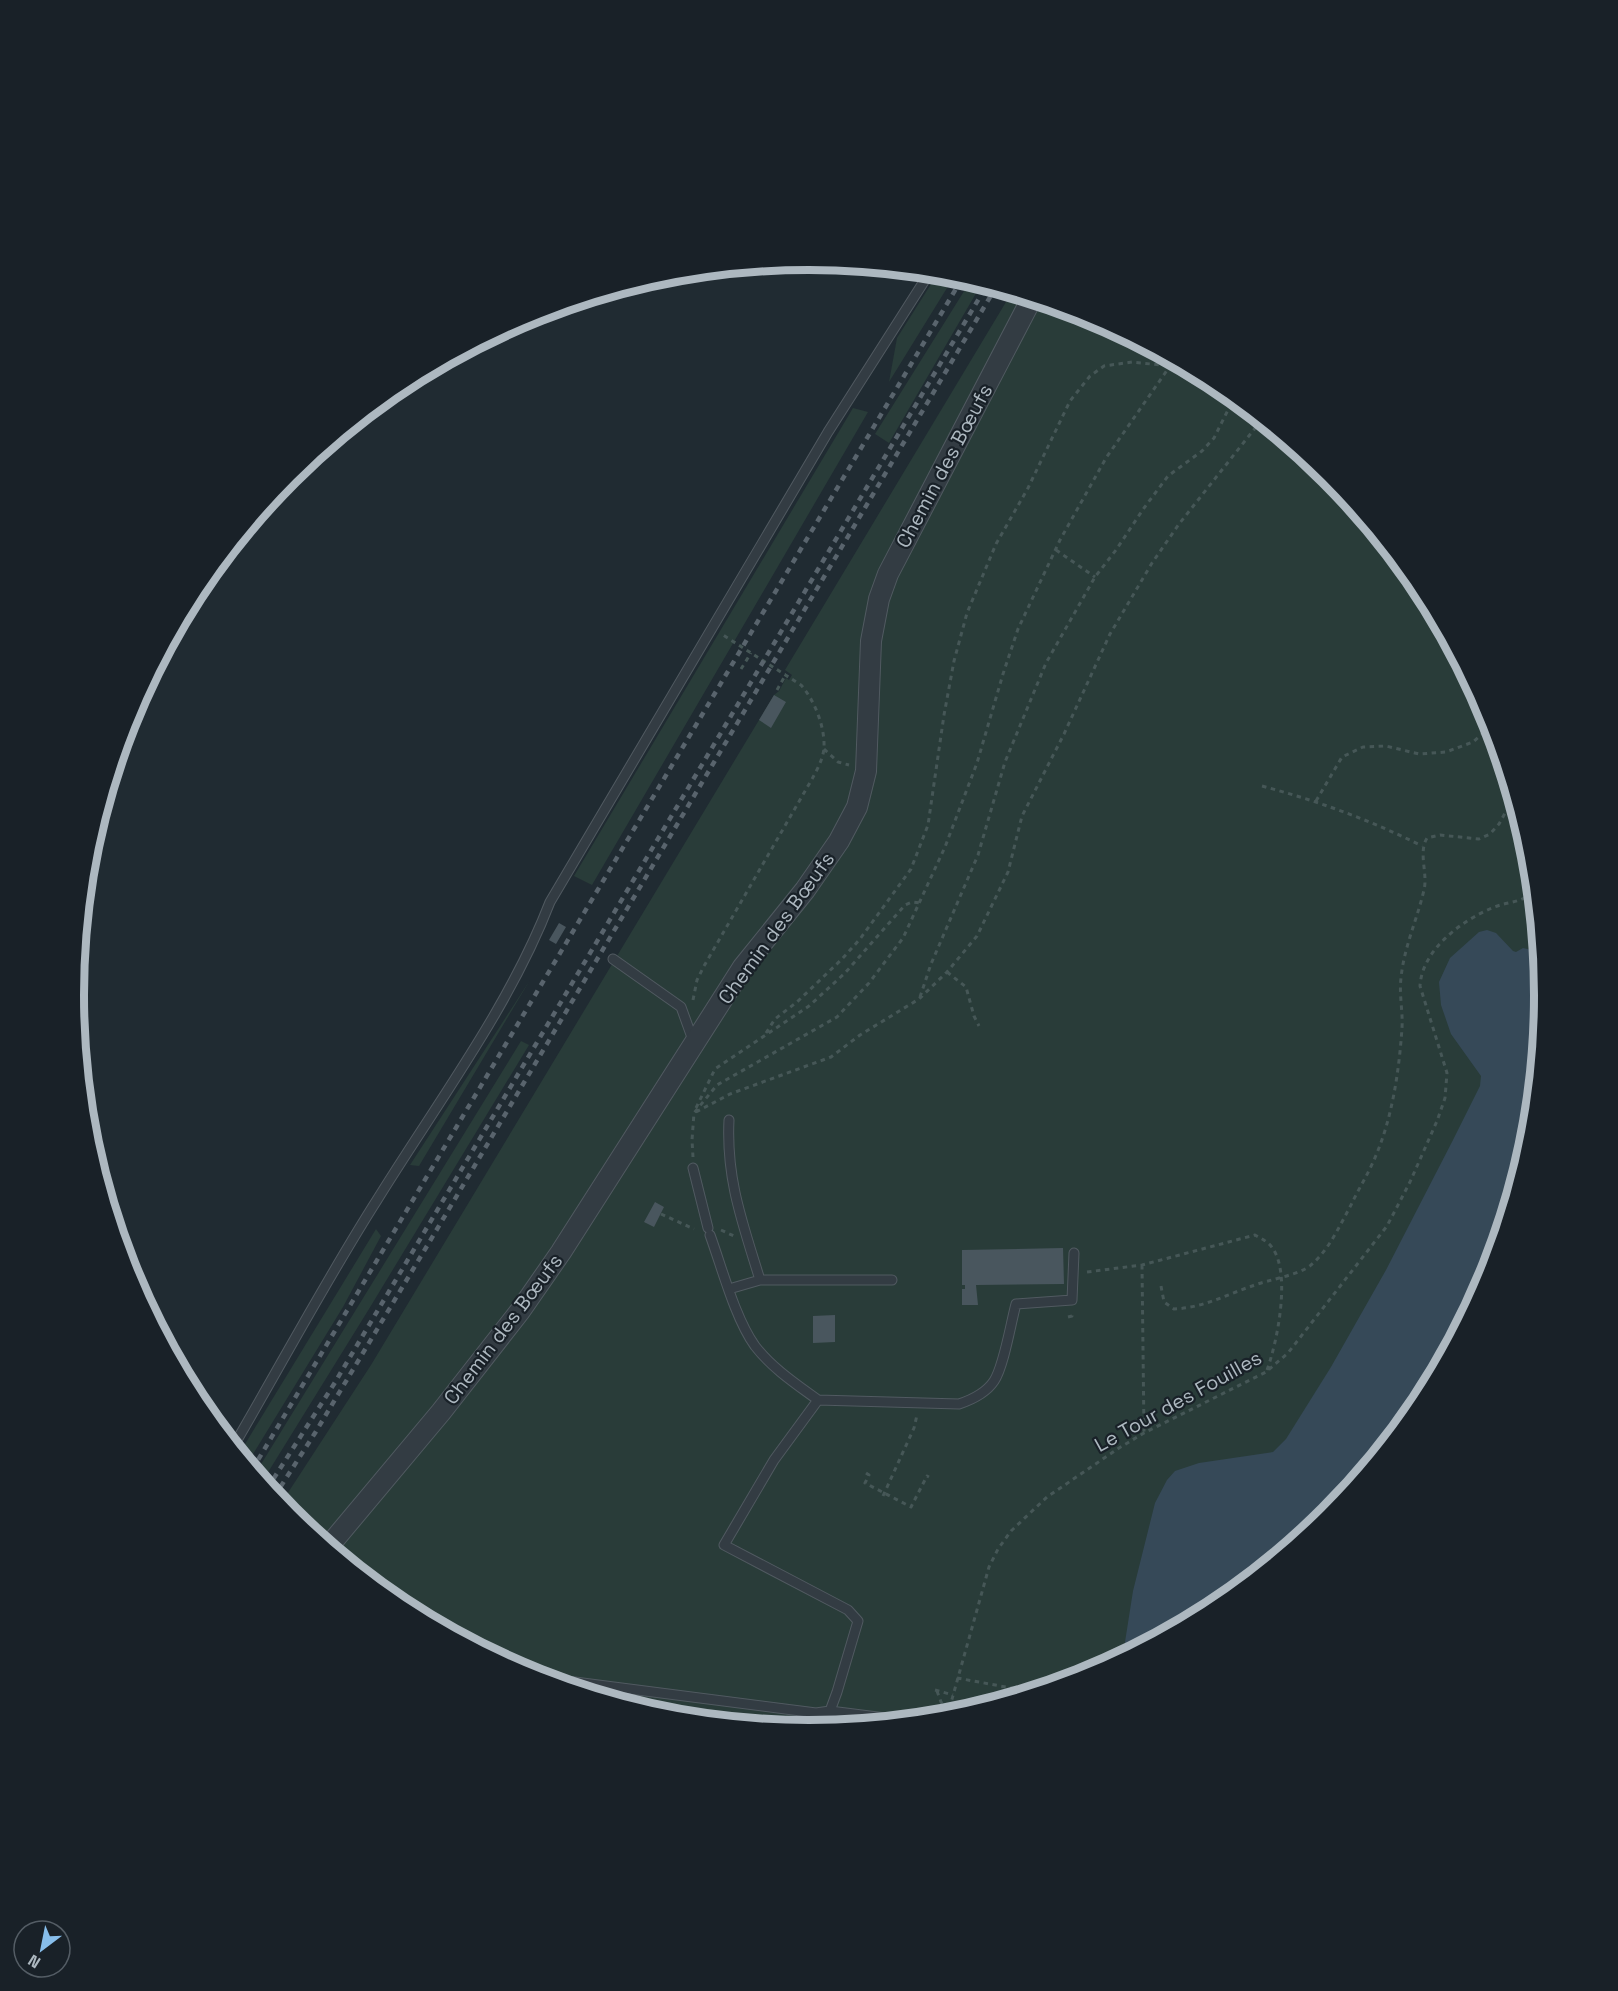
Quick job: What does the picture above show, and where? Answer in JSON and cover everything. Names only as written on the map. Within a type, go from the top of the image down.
[{"type":"street","name":"Chemin des Bœufs","points":[[332,1542],[441,1412],[520,1311],[756,949],[805,890],[839,841],[857,807],[866,771],[871,641],[882,591],[897,554],[1028,305]]},
{"type":"lane","points":[[237,1440],[375,1202],[474,1047],[536,938],[550,902],[768,531],[925,280]]},
{"type":"lane","points":[[613,959],[681,1007],[699,1038]]},
{"type":"lane","points":[[729,1120],[727,1149],[732,1188],[760,1280]]},
{"type":"lane","points":[[693,1168],[708,1228],[729,1289],[755,1345],[779,1371],[818,1400],[959,1404],[974,1398],[994,1381],[1016,1304],[1072,1300],[1074,1253]]},
{"type":"lane","points":[[729,1289],[760,1280],[892,1280]]},
{"type":"lane","points":[[818,1400],[774,1460],[724,1545],[848,1610],[858,1621],[829,1720]]},
{"type":"lane","points":[[593,1687],[816,1713],[830,1711],[876,1717]]},
{"type":"path","points":[[765,1033],[775,1020],[797,1002],[860,939],[910,869],[928,825],[944,715],[954,661],[967,613],[996,544],[1028,488],[1070,401],[1090,376],[1104,366],[1132,362],[1168,366]]},
{"type":"path","points":[[694,1113],[717,1085],[837,1017],[869,983],[903,938],[921,903],[977,763],[1018,629],[1056,550],[1106,458],[1170,367]]},
{"type":"path","points":[[919,999],[931,964],[978,855],[1005,762],[1046,663],[1095,577],[1168,476],[1202,452],[1214,438],[1230,406]]},
{"type":"path","points":[[694,1113],[730,1094],[831,1057],[860,1035],[919,999],[947,972],[977,936],[1008,872],[1022,816],[1064,734],[1110,634],[1152,563],[1179,524],[1256,425]]},
{"type":"path","points":[[1056,550],[1095,577]]},
{"type":"path","points":[[699,1038],[693,1008],[697,980],[812,779],[824,748],[819,719],[810,697],[801,685],[730,640]]},
{"type":"path","points":[[741,669],[751,653]]},
{"type":"path","points":[[777,690],[786,674]]},
{"type":"path","points":[[1316,801],[1342,757],[1364,747],[1386,746],[1419,754],[1446,752],[1473,742],[1484,732]]},
{"type":"path","points":[[824,748],[838,762],[866,771]]},
{"type":"path","points":[[1262,786],[1316,801],[1383,827],[1422,846]]},
{"type":"path","points":[[1161,1286],[1164,1302],[1174,1309],[1194,1308],[1281,1276],[1298,1273],[1311,1266],[1328,1245],[1374,1160],[1388,1118],[1402,1026],[1401,979],[1405,951],[1424,888],[1425,867],[1422,846],[1427,837],[1440,835],[1479,839],[1490,834],[1499,824],[1509,806]]},
{"type":"path","name":"Le Tour des Fouilles","points":[[949,1707],[989,1567],[1011,1531],[1047,1497],[1119,1448],[1144,1433],[1266,1372],[1288,1353],[1387,1226],[1410,1182],[1445,1098],[1448,1073],[1420,986],[1420,974],[1429,957],[1463,923],[1495,906],[1519,902],[1527,896]]},
{"type":"path","points":[[693,1168],[694,1113],[715,1069],[765,1033],[809,1006],[845,973],[905,905],[912,902],[921,903]]},
{"type":"path","points":[[947,972],[966,987],[979,1026]]},
{"type":"path","points":[[661,1214],[749,1243]]},
{"type":"path","points":[[1080,1272],[1142,1265],[1255,1235],[1266,1241],[1274,1250],[1281,1276],[1279,1329],[1275,1350],[1266,1372]]},
{"type":"path","points":[[1142,1265],[1144,1433]]},
{"type":"path","points":[[884,1495],[914,1428],[919,1403]]},
{"type":"path","points":[[866,1473],[869,1475],[865,1483],[884,1495],[911,1507],[927,1476],[929,1477]]},
{"type":"path","points":[[957,1678],[1019,1689]]},
{"type":"path","points":[[945,1708],[940,1702],[936,1690],[953,1695]]},
{"type":"green space","points":[[933,281],[949,284],[889,382],[897,338]]},
{"type":"green space","points":[[966,288],[978,290],[889,443],[875,434]]},
{"type":"green space","points":[[1008,298],[1042,309],[1130,345],[1212,393],[1250,420],[1322,483],[1384,554],[1437,633],[1479,718],[1496,762],[1520,854],[1528,901],[1532,948],[1534,996],[1528,1090],[1520,1137],[1496,1229],[1479,1273],[1437,1358],[1412,1398],[1354,1474],[1287,1541],[1250,1571],[1212,1598],[1130,1646],[1042,1682],[997,1696],[950,1707],[856,1719],[762,1719],[668,1707],[621,1696],[532,1665],[488,1646],[406,1598],[331,1541],[285,1497],[371,1365],[774,695],[786,678],[789,680],[792,675],[785,670]]},
{"type":"green space","points":[[853,408],[868,412],[592,885],[574,876]]},
{"type":"green space","points":[[530,980],[419,1166],[410,1165]]},
{"type":"green space","points":[[521,1041],[529,1045],[266,1476],[259,1468]]},
{"type":"green space","points":[[376,1229],[381,1236],[343,1307],[251,1458],[243,1448]]},
{"type":"water","points":[[1487,930],[1496,933],[1513,951],[1516,952],[1523,948],[1532,950],[1534,996],[1532,1043],[1528,1090],[1509,1183],[1496,1229],[1459,1316],[1412,1398],[1354,1474],[1322,1508],[1250,1571],[1212,1598],[1125,1648],[1133,1591],[1155,1503],[1167,1480],[1175,1471],[1199,1463],[1273,1452],[1286,1439],[1331,1367],[1386,1270],[1480,1086],[1481,1076],[1451,1034],[1441,1005],[1439,982],[1450,958],[1479,932]]},
{"type":"building","points":[[774,695],[786,702],[771,728],[759,720]]},
{"type":"building","points":[[559,923],[566,927],[556,944],[549,940]]},
{"type":"building","points":[[655,1202],[664,1207],[654,1227],[644,1222]]},
{"type":"building","points":[[1063,1248],[1064,1284],[976,1285],[978,1305],[962,1305],[962,1289],[965,1289],[965,1285],[962,1285],[962,1250]]},
{"type":"building","points":[[835,1315],[835,1342],[813,1343],[813,1316]]},
{"type":"railway","points":[[256,1464],[958,286]]},
{"type":"railway","points":[[271,1482],[334,1384],[983,292]]},
{"type":"railway","points":[[279,1490],[427,1246],[992,294]]}]
